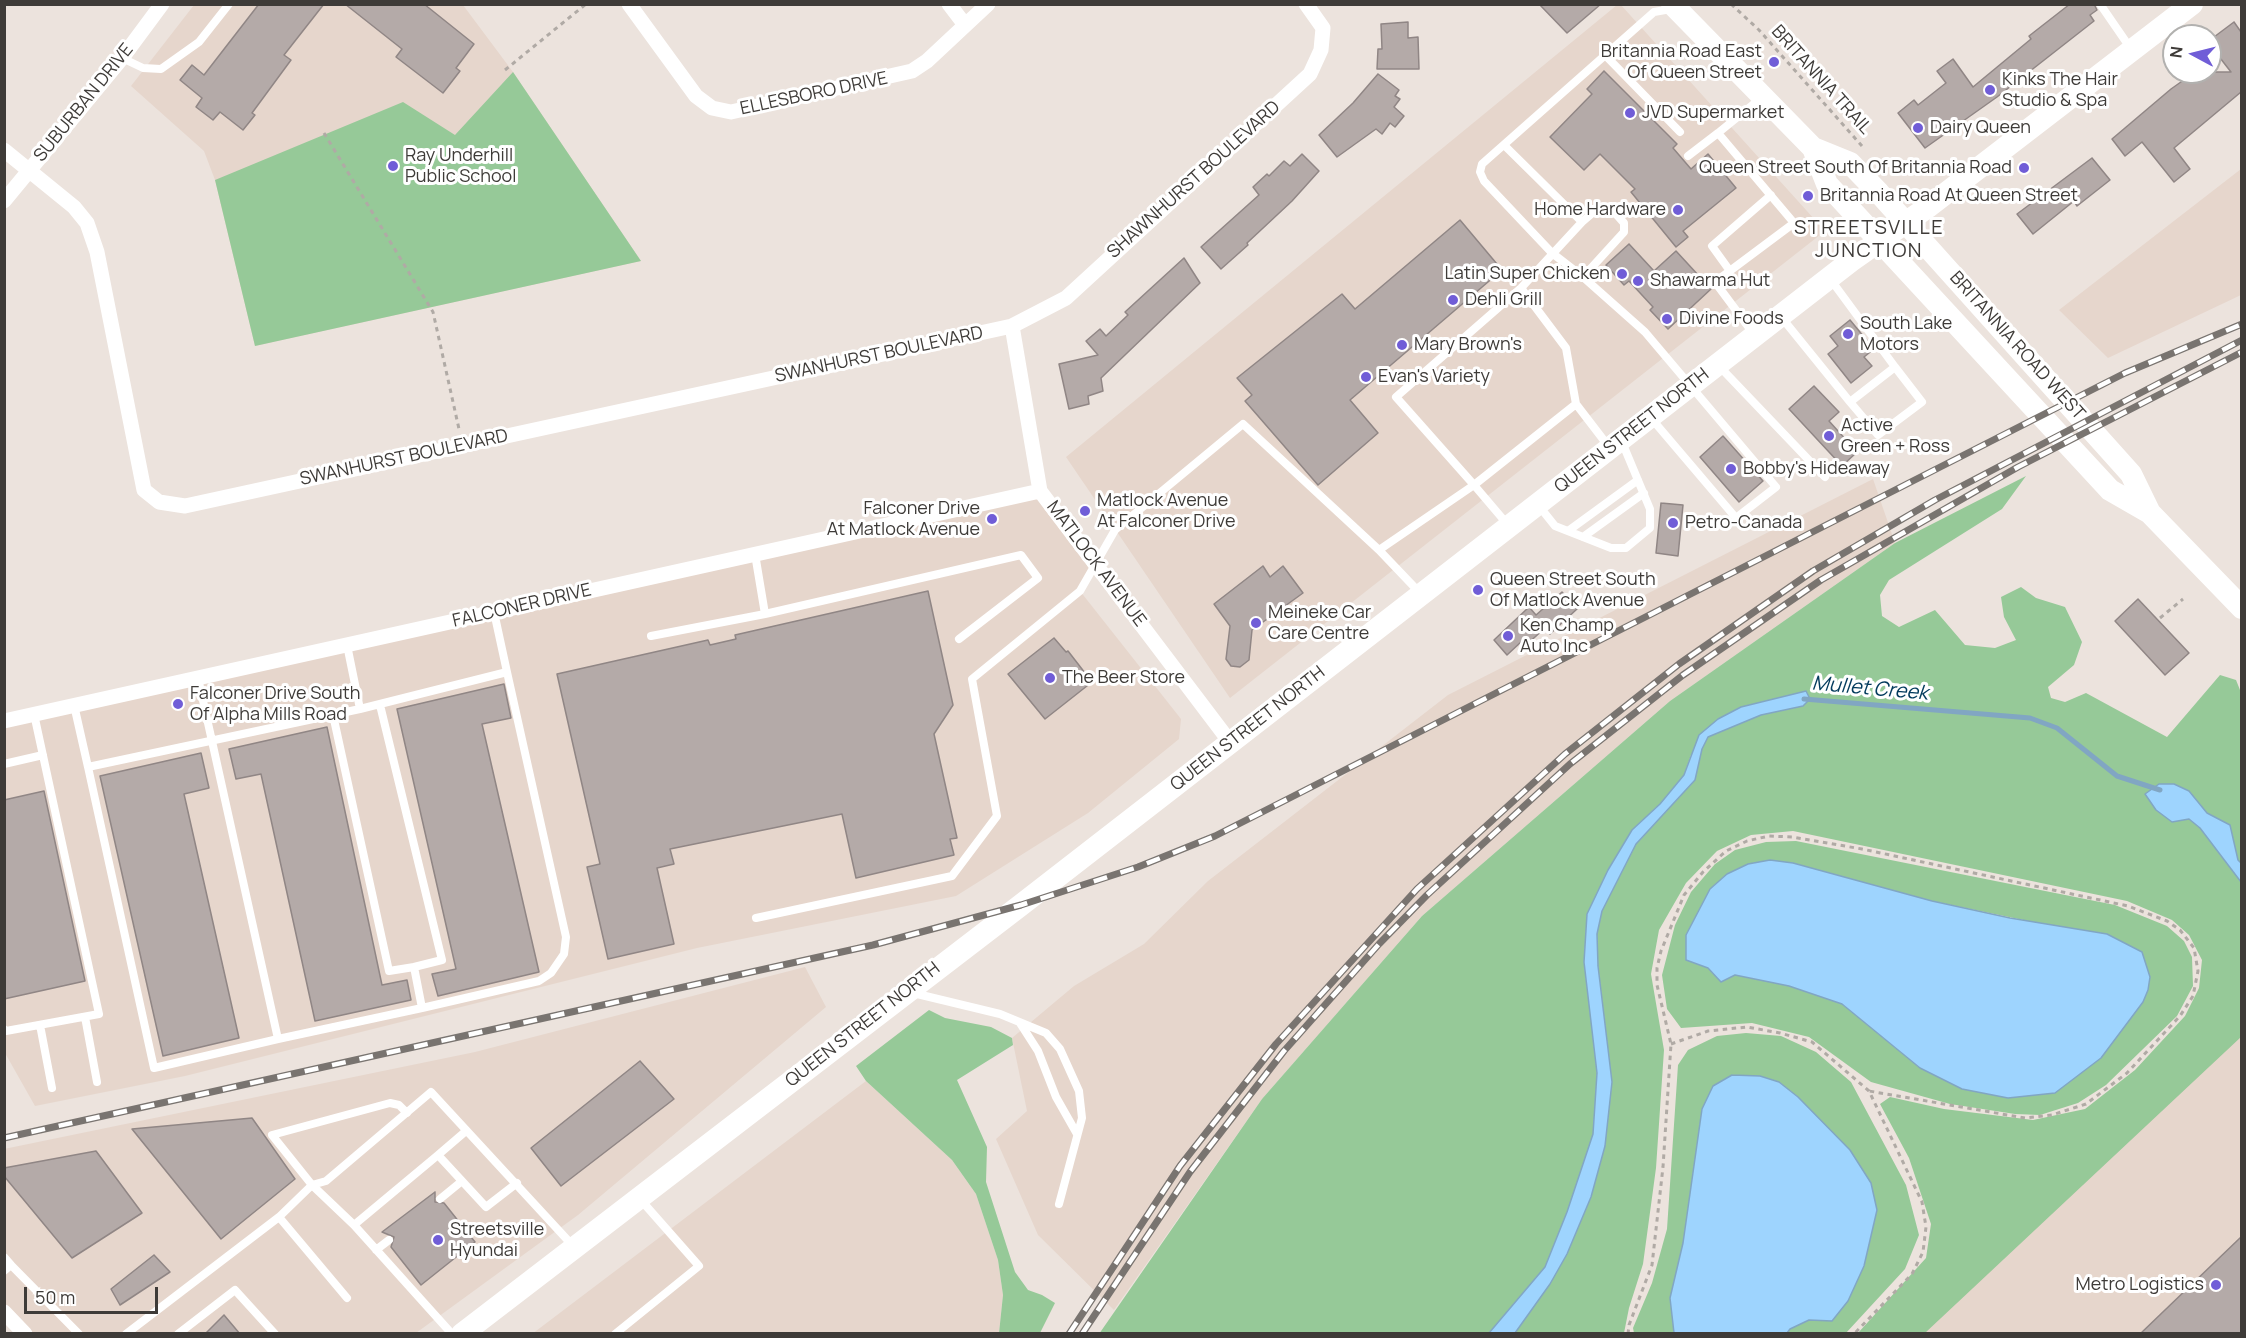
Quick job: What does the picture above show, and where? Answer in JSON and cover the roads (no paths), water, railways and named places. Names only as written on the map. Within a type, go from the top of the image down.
[{"type":"main road","name":"QUEEN STREET NORTH","points":[[462,1334],[1755,336],[2192,4]]},
{"type":"main road","name":"BRITANNIA ROAD WEST","points":[[1677,6],[1813,148],[1850,163],[1906,222],[2132,474],[2150,513]]},
{"type":"main road","name":"BRITANNIA ROAD WEST","points":[[1813,148],[1827,183],[2110,490],[2150,513],[2241,608]]},
{"type":"street","name":"SUBURBAN DRIVE","points":[[4,201],[122,58],[162,4]]},
{"type":"street","name":"ELLESBORO DRIVE","points":[[629,4],[696,96],[712,108],[731,112],[912,71],[927,61],[988,4]]},
{"type":"street","points":[[949,4],[965,25]]},
{"type":"street","name":"SHAWNHURST BOULEVARD","points":[[1012,326],[1065,298],[1310,74],[1321,50],[1323,27],[1306,4]]},
{"type":"street","name":"SWANHURST BOULEVARD","points":[[4,150],[74,207],[87,223],[97,252],[144,490],[159,502],[185,506],[1012,326]]},
{"type":"street","name":"MATLOCK AVENUE","points":[[1012,326],[1040,491],[1230,742]]},
{"type":"street","name":"FALCONER DRIVE","points":[[4,721],[1040,491]]},
{"type":"street","points":[[4,1312],[25,1334]]},
{"type":"lane","points":[[122,58],[143,68],[161,69],[199,42],[229,4]]},
{"type":"lane","points":[[2100,4],[2132,50]]},
{"type":"lane","points":[[1650,417],[1736,518],[1776,487],[1645,332],[1552,253],[1484,181],[1480,172],[1482,164],[1654,12],[1677,6]]},
{"type":"lane","points":[[1605,55],[1680,132]]},
{"type":"lane","points":[[1689,156],[1762,97]]},
{"type":"lane","points":[[1718,133],[1794,223],[1715,282],[1755,336]]},
{"type":"lane","points":[[1504,145],[1582,222]]},
{"type":"lane","points":[[1730,271],[1712,246],[1771,195]]},
{"type":"lane","points":[[1509,526],[1396,397],[1521,288],[1552,253],[1596,210],[1616,214],[1624,223],[1624,232],[1583,277]]},
{"type":"lane","points":[[1781,317],[1878,435],[1922,402],[1830,279]]},
{"type":"lane","points":[[1521,288],[1566,348],[1576,404],[1616,444],[1638,480],[1650,509],[1650,528],[1626,548],[1611,548],[1555,526],[1538,504]]},
{"type":"lane","points":[[1718,365],[1825,477]]},
{"type":"lane","points":[[1850,402],[1895,367]]},
{"type":"lane","points":[[1379,550],[1474,485],[1576,404]]},
{"type":"lane","points":[[756,918],[952,876],[997,816],[972,679],[1080,591],[1115,530],[1244,424],[1379,550],[1421,594]]},
{"type":"lane","points":[[1568,531],[1638,480]]},
{"type":"lane","points":[[1583,537],[1644,493]]},
{"type":"lane","points":[[755,554],[765,614]]},
{"type":"lane","points":[[651,636],[765,614],[1020,555],[1038,578],[959,639]]},
{"type":"lane","points":[[75,705],[154,1068],[278,1038],[539,981],[551,973],[564,954],[566,937],[495,612]]},
{"type":"lane","points":[[347,645],[360,709]]},
{"type":"lane","points":[[88,767],[380,705],[507,672]]},
{"type":"lane","points":[[198,678],[278,1038]]},
{"type":"lane","points":[[333,715],[390,971],[414,968],[442,960],[380,705]]},
{"type":"lane","points":[[4,1029],[99,1014],[34,714]]},
{"type":"lane","points":[[4,764],[43,755]]},
{"type":"lane","points":[[414,968],[422,1008]]},
{"type":"lane","points":[[906,991],[1000,1014],[1046,1033],[1060,1049],[1079,1091],[1082,1118],[1059,1204]]},
{"type":"lane","points":[[85,1017],[97,1082]]},
{"type":"lane","points":[[1019,1022],[1038,1052],[1056,1097],[1077,1134]]},
{"type":"lane","points":[[40,1025],[52,1088]]},
{"type":"lane","points":[[126,1334],[279,1217],[312,1185],[326,1181],[431,1092],[517,1183],[582,1242]]},
{"type":"lane","points":[[407,1113],[399,1105],[390,1103],[272,1135],[312,1185],[354,1225],[452,1334]]},
{"type":"lane","points":[[354,1225],[466,1131]]},
{"type":"lane","points":[[438,1155],[486,1207],[517,1183]]},
{"type":"lane","points":[[440,1199],[462,1181]]},
{"type":"lane","points":[[615,1334],[699,1266],[639,1198]]},
{"type":"lane","points":[[279,1217],[347,1298]]},
{"type":"lane","points":[[376,1250],[389,1240]]},
{"type":"lane","points":[[4,1257],[79,1334]]},
{"type":"lane","points":[[4,1271],[11,1265]]},
{"type":"lane","points":[[178,1334],[235,1290],[275,1334]]},
{"type":"water","points":[[1806,691],[1810,699],[1803,706],[1761,715],[1708,737],[1702,749],[1695,780],[1636,844],[1602,911],[1597,934],[1598,966],[1612,1082],[1605,1146],[1591,1197],[1567,1254],[1550,1284],[1515,1333],[1489,1333],[1545,1267],[1567,1212],[1593,1134],[1597,1073],[1584,962],[1587,914],[1608,870],[1632,830],[1660,804],[1684,775],[1699,735],[1718,719],[1741,707]]},
{"type":"water","points":[[2159,784],[2174,784],[2189,791],[2207,813],[2230,825],[2238,860],[2241,863],[2241,882],[2200,828],[2189,819],[2172,822],[2156,810],[2145,794]]},
{"type":"water","points":[[1770,860],[1793,863],[1932,901],[2010,918],[2107,934],[2142,952],[2150,977],[2148,990],[2143,1002],[2101,1058],[2055,1093],[2008,1098],[1962,1089],[1920,1068],[1842,1004],[1789,986],[1735,975],[1721,982],[1708,968],[1686,960],[1686,935],[1710,889],[1727,874],[1748,864]]},
{"type":"water","points":[[1732,1075],[1760,1076],[1779,1082],[1798,1097],[1850,1150],[1871,1183],[1877,1210],[1864,1266],[1848,1301],[1832,1321],[1809,1320],[1790,1329],[1787,1333],[1674,1333],[1670,1298],[1683,1243],[1702,1109],[1713,1086]]},
{"type":"waterway","name":"Mullet Creek","points":[[1804,699],[2030,718],[2057,728],[2117,776],[2160,790]]},
{"type":"railway","points":[[4,1138],[873,945],[1021,905],[1138,867],[1215,836],[2125,373],[2242,324]]},
{"type":"railway","points":[[1069,1334],[1180,1166],[1276,1044],[1417,889],[1565,754],[1679,664],[1813,571],[1935,500],[2242,340]]},
{"type":"railway","points":[[1082,1334],[1190,1172],[1284,1051],[1379,944],[1427,895],[1570,764],[1683,675],[1821,580],[2018,467],[2242,352]]},
{"type":"place","name":"Britannia Road East Of Queen Street","points":[[1774,62]]},
{"type":"place","name":"Kinks The Hair Studio & Spa","points":[[1990,90]]},
{"type":"place","name":"JVD Supermarket","points":[[1630,113]]},
{"type":"place","name":"Dairy Queen","points":[[1918,128]]},
{"type":"place","name":"Ray Underhill Public School","points":[[393,166]]},
{"type":"place","name":"Queen Street South Of Britannia Road","points":[[2024,168]]},
{"type":"place","name":"Britannia Road At Queen Street","points":[[1808,196]]},
{"type":"place","name":"Home Hardware","points":[[1678,210]]},
{"type":"place","name":"Latin Super Chicken","points":[[1622,274]]},
{"type":"place","name":"Shawarma Hut","points":[[1638,281]]},
{"type":"place","name":"Dehli Grill","points":[[1453,300]]},
{"type":"place","name":"Divine Foods","points":[[1667,319]]},
{"type":"place","name":"South Lake Motors","points":[[1848,334]]},
{"type":"place","name":"Mary Brown's","points":[[1402,345]]},
{"type":"place","name":"Evan's Variety","points":[[1366,377]]},
{"type":"place","name":"Active Green + Ross","points":[[1829,436]]},
{"type":"place","name":"Bobby's Hideaway","points":[[1731,469]]},
{"type":"place","name":"Matlock Avenue At Falconer Drive","points":[[1085,511]]},
{"type":"place","name":"Falconer Drive At Matlock Avenue","points":[[992,519]]},
{"type":"place","name":"Petro-Canada","points":[[1673,523]]},
{"type":"place","name":"Queen Street South Of Matlock Avenue","points":[[1478,590]]},
{"type":"place","name":"Meineke Car Care Centre","points":[[1256,623]]},
{"type":"place","name":"Ken Champ Auto Inc","points":[[1508,636]]},
{"type":"place","name":"The Beer Store","points":[[1050,678]]},
{"type":"place","name":"Falconer Drive South Of Alpha Mills Road","points":[[178,704]]},
{"type":"place","name":"Streetsville Hyundai","points":[[438,1240]]},
{"type":"place","name":"Metro Logistics","points":[[2216,1285]]},
{"type":"district","name":"STREETSVILLE JUNCTION","points":[[1869,240]]}]
